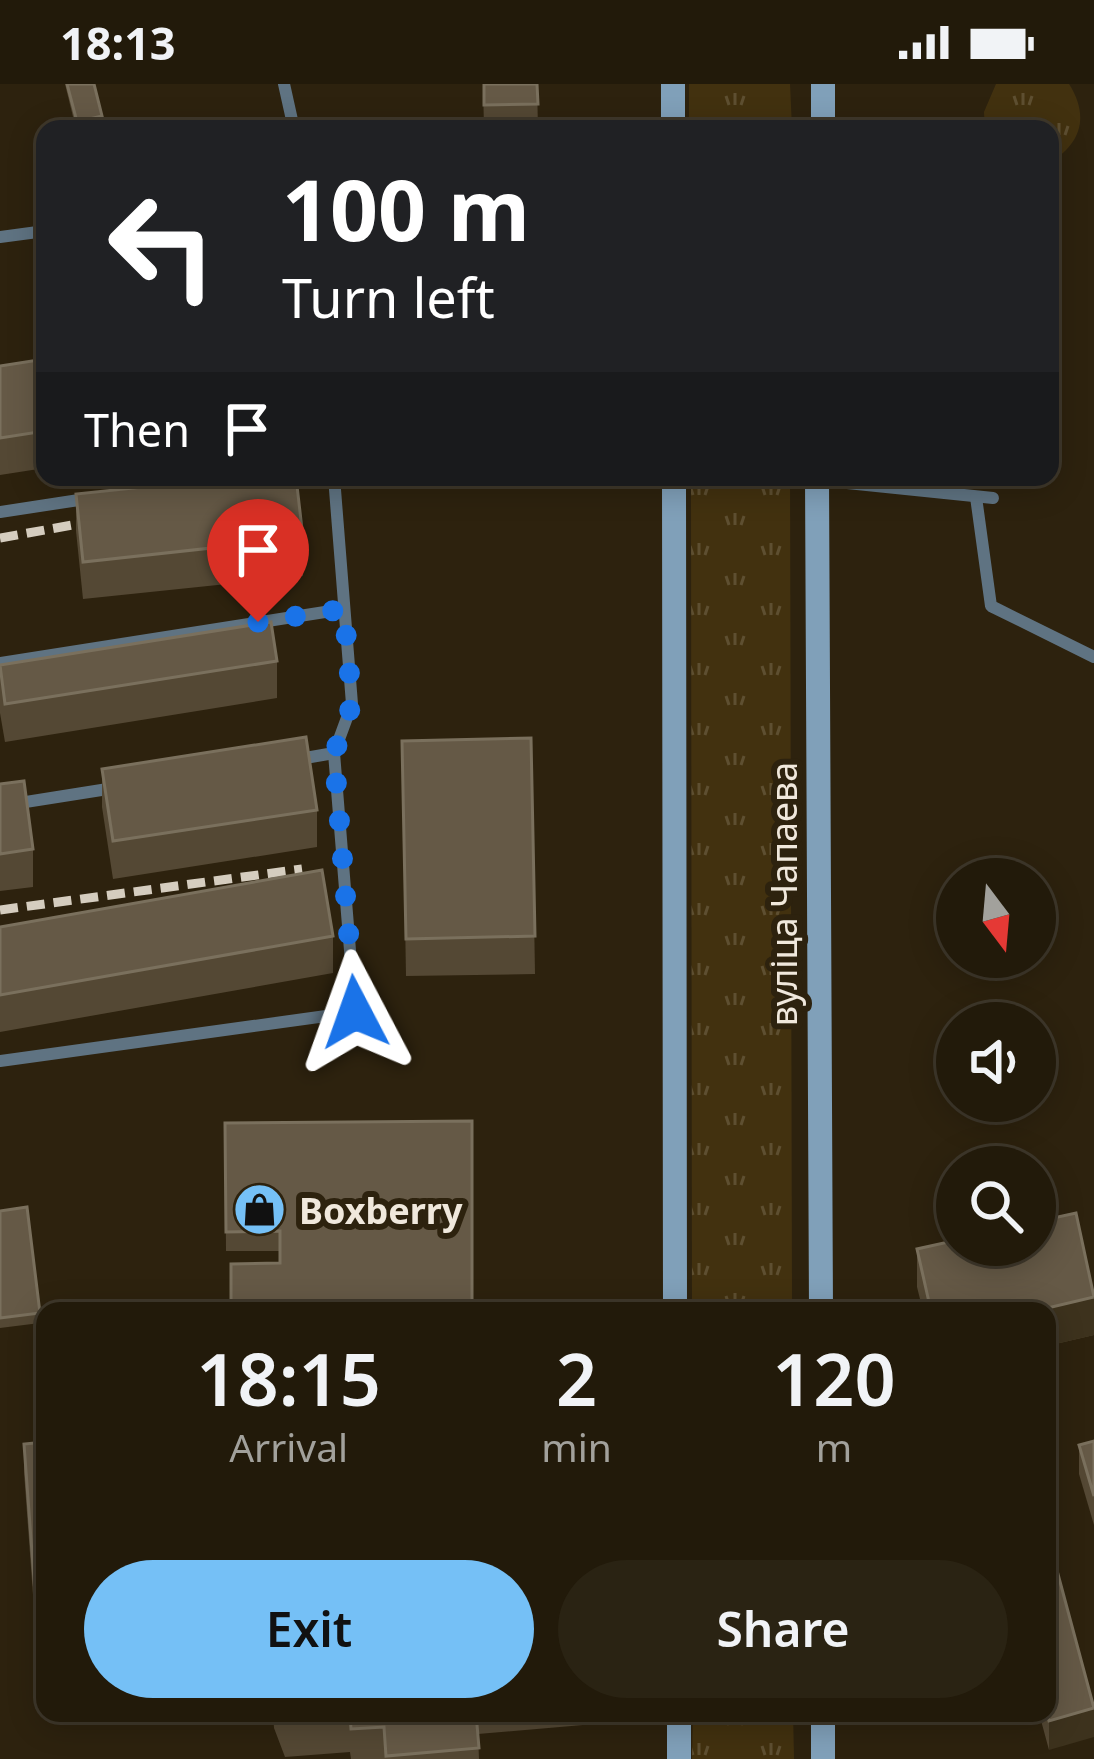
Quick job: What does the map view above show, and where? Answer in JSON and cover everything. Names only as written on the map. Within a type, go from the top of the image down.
[{"type":"main road","points":[[673,84],[673,120]]},
{"type":"main road","points":[[823,120],[824,84]]},
{"type":"main road","points":[[674,486],[675,1302]]},
{"type":"main road","name":"вуліца Чапаева","points":[[817,486],[821,1302]]},
{"type":"main road","points":[[679,1722],[679,1759]]},
{"type":"main road","points":[[823,1722],[824,1759]]},
{"type":"lane","points":[[284,84],[292,120]]},
{"type":"lane","points":[[0,238],[36,232]]},
{"type":"lane","points":[[0,1061],[355,1012],[334,754],[352,704],[335,486]]},
{"type":"lane","points":[[888,486],[993,499]]},
{"type":"lane","points":[[0,512],[115,494]]},
{"type":"lane","points":[[976,496],[992,606],[1094,657]]},
{"type":"lane","points":[[0,663],[344,609]]},
{"type":"lane","points":[[267,764],[334,754]]},
{"type":"lane","points":[[0,806],[134,785]]},
{"type":"lane","points":[[323,884],[346,880]]},
{"type":"green space","points":[[689,84],[790,84],[792,120],[689,120]]},
{"type":"green space","points":[[996,84],[1069,84],[1079,107],[1079,128],[1059,156],[1059,120],[984,120]]},
{"type":"green space","points":[[691,486],[790,486],[792,1302],[692,1302]]},
{"type":"green space","points":[[693,1722],[793,1722],[794,1759],[692,1759]]},
{"type":"building","points":[[67,84],[94,84],[102,116],[76,120]]},
{"type":"building","points":[[484,84],[537,84],[538,104],[484,105]]},
{"type":"building","points":[[36,360],[36,432],[0,438],[0,366]]},
{"type":"building","points":[[152,486],[297,486],[303,538],[83,562],[76,494]]},
{"type":"building","points":[[271,622],[277,661],[5,704],[0,665]]},
{"type":"building","points":[[306,737],[317,810],[113,841],[102,769]]},
{"type":"building","points":[[531,738],[535,936],[406,939],[402,741]]},
{"type":"building","points":[[24,781],[33,849],[0,854],[0,784]]},
{"type":"building","points":[[322,870],[333,936],[0,995],[0,927]]},
{"type":"building","points":[[472,1121],[472,1302],[231,1302],[231,1264],[280,1263],[280,1231],[226,1232],[225,1123]]},
{"type":"building","points":[[27,1207],[39,1302],[36,1314],[0,1318],[0,1211]]},
{"type":"building","points":[[1076,1213],[1094,1297],[1056,1306],[1056,1302],[929,1302],[917,1249],[936,1245],[936,1266],[1056,1266],[1056,1217]]},
{"type":"building","points":[[1094,1441],[1094,1496],[1079,1445]]},
{"type":"building","points":[[36,1443],[36,1607],[24,1444]]},
{"type":"building","points":[[1056,1567],[1094,1708],[1056,1719]]},
{"type":"building","points":[[350,1722],[477,1722],[479,1748],[386,1756],[384,1727],[351,1729]]},
{"type":"railway","points":[[0,538],[106,519]]},
{"type":"railway","points":[[0,910],[302,869]]},
{"type":"place","name":"Boxberry","points":[[260,1210]]},
{"type":"route","points":[[258,622],[344,609],[352,704],[334,754],[355,1012]]}]
